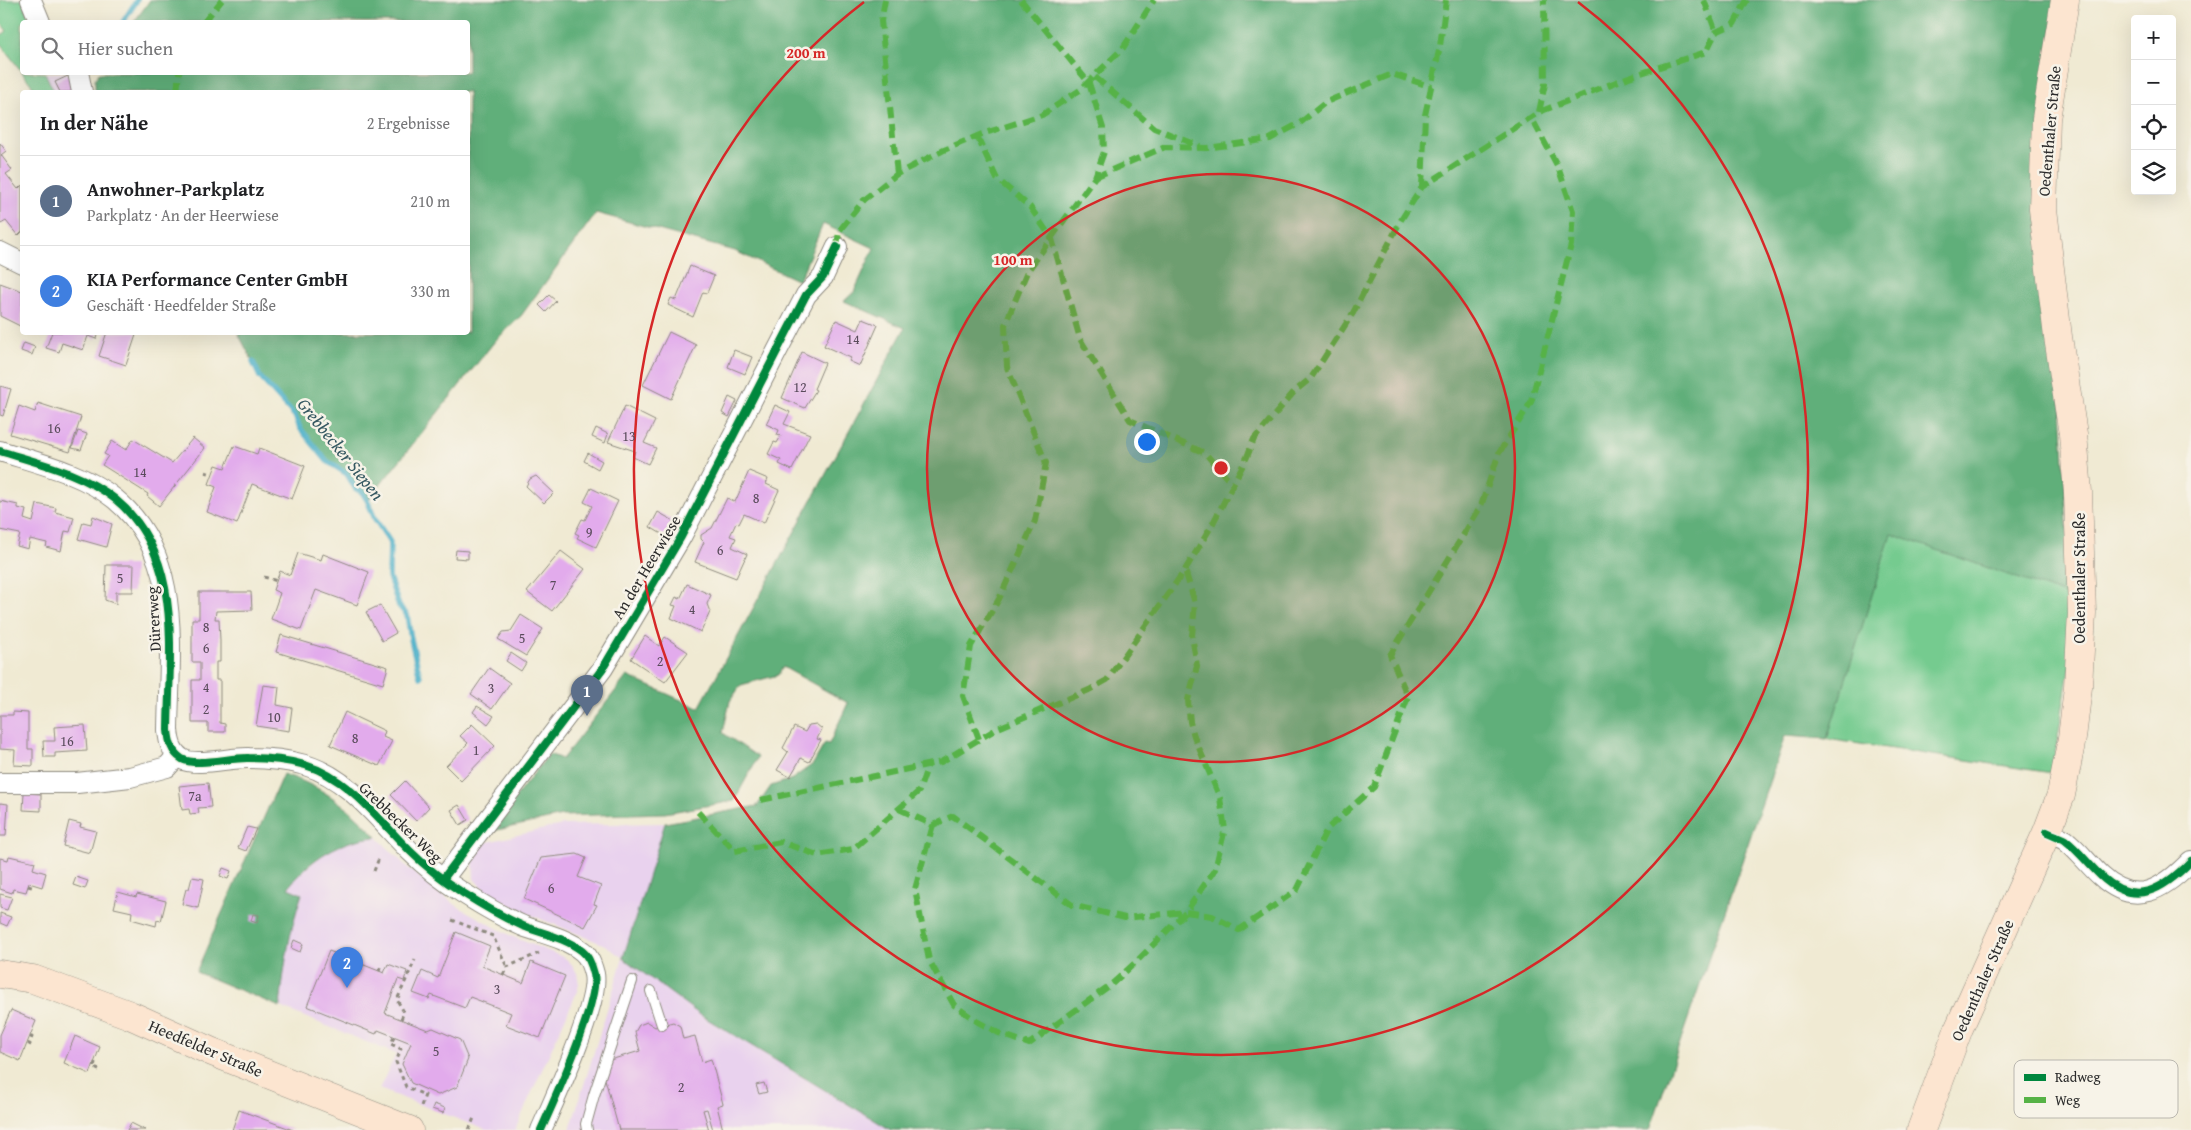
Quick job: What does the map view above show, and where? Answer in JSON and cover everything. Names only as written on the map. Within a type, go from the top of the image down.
[{"type":"main road","name":"Oedenthaler Straße","points":[[1921,1130],[1959,1028],[2047,832],[2061,795],[2072,738],[2078,687],[2082,613],[2075,451],[2042,209],[2043,165],[2048,104],[2065,0]]},
{"type":"main road","name":"Heedfelder Straße","points":[[0,974],[32,979],[130,1016],[210,1051],[414,1119]]},
{"type":"street","points":[[31,0],[39,20]]},
{"type":"street","points":[[79,75],[82,90]]},
{"type":"street","name":"An der Heerwiese","points":[[443,880],[604,668],[681,538],[806,295],[823,277],[837,247]]},
{"type":"street","points":[[0,252],[20,262]]},
{"type":"street","name":"Dürerweg","points":[[0,451],[71,474],[91,485],[115,499],[144,532],[164,574],[168,602],[168,730],[169,744],[177,756]]},
{"type":"street","points":[[0,783],[77,783],[130,777],[167,767],[177,756]]},
{"type":"street","name":"Grebbecker Weg","points":[[177,756],[186,761],[196,762],[248,758],[271,759],[307,766],[324,773],[357,797],[411,852],[443,880],[506,919],[575,946],[589,960],[594,973],[595,990],[568,1065],[541,1130]]},
{"type":"street","points":[[2047,832],[2064,840],[2102,877],[2129,892],[2146,892],[2157,889],[2191,861]]},
{"type":"lane","points":[[587,1130],[586,1124],[594,1095],[632,981]]},
{"type":"lane","points":[[651,991],[662,1024]]},
{"type":"path","points":[[205,472],[212,474]]},
{"type":"path","points":[[264,577],[277,580]]},
{"type":"path","points":[[374,870],[379,858]]},
{"type":"path","points":[[28,886],[35,888]]},
{"type":"path","points":[[452,920],[493,936],[507,967]]},
{"type":"path","points":[[503,975],[507,967],[546,951]]},
{"type":"path","points":[[401,1019],[404,1012],[397,1000],[415,960]]},
{"type":"path","points":[[379,970],[381,966]]},
{"type":"path","points":[[30,1037],[32,1037],[29,1044],[33,1046]]},
{"type":"path","points":[[394,1037],[391,1044],[401,1049],[396,1062],[406,1087],[425,1095],[414,1119]]},
{"type":"path","points":[[95,1062],[94,1068],[99,1070]]},
{"type":"path","points":[[470,1130],[474,1118]]},
{"type":"shaded area","points":[[46,75],[69,75],[76,90],[53,90]]},
{"type":"shaded area","points":[[665,823],[623,958],[605,945],[521,911],[485,891],[474,879],[473,860],[483,843],[562,825]]},
{"type":"shaded area","points":[[377,837],[408,868],[457,906],[511,936],[563,957],[569,961],[577,973],[579,984],[577,992],[515,1130],[486,1130],[379,1089],[396,1054],[280,1007],[286,953],[293,920],[302,894],[288,888],[298,875],[326,852],[358,838]]},
{"type":"shaded area","points":[[623,958],[699,1014],[891,1130],[570,1130]]},
{"type":"green space","points":[[0,0],[23,0],[29,20],[20,20],[20,69],[0,43],[0,36],[7,31],[0,22]]},
{"type":"green space","points":[[150,0],[2058,0],[2044,75],[2071,599],[2063,594],[1891,534],[1827,739],[1785,736],[1650,1130],[891,1130],[699,1014],[623,958],[665,823],[757,806],[771,786],[792,779],[813,764],[825,743],[829,744],[848,703],[783,667],[778,675],[741,685],[730,701],[723,733],[758,757],[734,801],[665,813],[562,816],[488,832],[549,754],[562,759],[627,676],[699,708],[905,328],[844,301],[854,292],[874,248],[823,224],[799,281],[735,251],[596,213],[521,316],[495,341],[369,499],[363,491],[356,488],[348,473],[328,461],[301,427],[297,415],[268,385],[239,335],[470,335],[470,90],[95,90],[95,79],[98,75],[470,75],[470,20],[135,20]]},
{"type":"green space","points":[[24,75],[46,75],[53,90],[35,90]]},
{"type":"green space","points":[[1891,533],[2063,594],[2071,599],[2070,664],[2052,773],[1827,739]]},
{"type":"green space","points":[[283,774],[310,785],[334,799],[356,816],[377,837],[351,842],[327,852],[306,868],[288,888],[302,894],[288,950],[280,1007],[196,972]]},
{"type":"building","points":[[70,75],[77,90],[59,90],[55,82]]},
{"type":"building","points":[[0,143],[6,151],[1,155],[12,170],[6,174],[18,189],[20,187],[20,234],[18,236],[6,221],[0,223]]},
{"type":"building","points":[[690,266],[714,276],[707,293],[703,292],[693,317],[668,305],[671,298],[676,300]]},
{"type":"building","points":[[0,283],[20,290],[20,326],[0,316]]},
{"type":"building","points":[[549,295],[556,301],[546,312],[539,305]]},
{"type":"building","points":[[863,319],[878,325],[860,366],[849,361],[851,358],[824,346],[836,320],[858,330]]},
{"type":"building","points":[[669,332],[696,345],[671,399],[643,385]]},
{"type":"building","points":[[51,335],[97,335],[96,339],[88,336],[83,350],[62,343],[59,352],[46,348]]},
{"type":"building","points":[[106,335],[136,335],[126,365],[99,356]]},
{"type":"building","points":[[24,343],[35,347],[32,355],[21,351]]},
{"type":"building","points":[[734,350],[752,357],[745,374],[728,367]]},
{"type":"building","points":[[802,352],[825,363],[814,389],[816,390],[805,408],[782,398]]},
{"type":"building","points":[[0,386],[11,389],[3,416],[0,415]]},
{"type":"building","points":[[729,397],[737,401],[729,417],[722,413]]},
{"type":"building","points":[[38,403],[81,417],[70,452],[10,434],[19,406],[35,412]]},
{"type":"building","points":[[775,405],[790,412],[784,424],[810,434],[792,470],[779,464],[781,460],[768,454],[774,442],[777,443],[781,436],[777,435],[779,430],[766,424]]},
{"type":"building","points":[[625,406],[655,421],[644,443],[656,448],[648,464],[633,457],[635,451],[608,442]]},
{"type":"building","points":[[596,428],[608,434],[605,443],[592,437]]},
{"type":"building","points":[[78,431],[87,434],[81,450],[72,448]]},
{"type":"building","points":[[193,438],[205,448],[159,506],[147,496],[148,494],[102,465],[108,456],[104,454],[112,441],[126,450],[133,439],[172,463]]},
{"type":"building","points":[[234,446],[257,454],[259,448],[305,466],[292,499],[252,484],[237,524],[207,512],[216,487],[209,484],[216,465],[225,468]]},
{"type":"building","points":[[588,453],[602,461],[598,469],[584,461]]},
{"type":"building","points":[[749,471],[768,479],[766,484],[779,490],[764,523],[744,514],[739,524],[736,523],[730,536],[736,538],[732,547],[747,554],[736,578],[695,562],[704,542],[701,539],[701,535],[712,528],[727,498],[735,502]]},
{"type":"building","points":[[536,476],[554,493],[544,503],[526,486],[530,479]]},
{"type":"building","points":[[591,488],[618,501],[596,547],[577,538],[579,535],[575,533],[582,519],[585,520],[592,506],[584,502]]},
{"type":"building","points":[[0,501],[18,505],[18,508],[26,510],[24,519],[33,522],[37,504],[56,508],[55,512],[74,517],[70,532],[65,531],[61,551],[46,547],[47,543],[30,539],[28,549],[17,546],[20,534],[0,530]]},
{"type":"building","points":[[658,512],[674,521],[665,536],[650,527]]},
{"type":"building","points":[[93,516],[112,524],[106,547],[78,539],[83,522],[91,524]]},
{"type":"building","points":[[456,550],[468,551],[468,559],[455,558]]},
{"type":"building","points":[[561,551],[585,569],[552,611],[527,592]]},
{"type":"building","points":[[298,553],[321,560],[323,554],[369,572],[357,605],[316,590],[301,630],[271,619],[280,593],[273,590],[280,571],[290,575]]},
{"type":"building","points":[[106,565],[134,565],[133,592],[116,592],[116,604],[105,600]]},
{"type":"building","points":[[687,584],[711,595],[707,604],[710,612],[701,632],[671,618],[676,606],[672,605],[676,597],[680,599]]},
{"type":"building","points":[[199,592],[251,592],[252,610],[216,611],[215,619],[219,619],[220,662],[216,662],[216,680],[220,680],[220,723],[225,724],[225,732],[208,732],[208,723],[192,723],[192,680],[200,680],[200,662],[192,662],[192,619],[199,619]]},
{"type":"building","points":[[380,605],[396,633],[382,641],[366,612]]},
{"type":"building","points":[[521,615],[543,629],[526,656],[498,639],[503,632],[511,631]]},
{"type":"building","points":[[281,635],[388,667],[383,684],[276,652]]},
{"type":"building","points":[[645,636],[659,646],[665,637],[688,652],[665,682],[631,659]]},
{"type":"building","points":[[511,653],[526,663],[521,671],[506,661]]},
{"type":"building","points":[[489,668],[510,683],[492,709],[471,694]]},
{"type":"building","points":[[263,685],[279,687],[277,705],[292,708],[289,731],[256,726]]},
{"type":"building","points":[[477,706],[494,716],[488,724],[473,712]]},
{"type":"building","points":[[13,712],[28,713],[28,749],[33,749],[33,766],[14,765],[15,750],[0,749],[0,715],[13,715]]},
{"type":"building","points":[[345,712],[385,731],[383,737],[392,741],[379,766],[330,745]]},
{"type":"building","points":[[472,724],[495,746],[461,781],[446,766],[468,743],[460,736]]},
{"type":"building","points":[[816,724],[822,729],[817,739],[821,740],[809,762],[801,758],[790,777],[777,770],[788,752],[783,748],[794,727],[805,732],[809,725]]},
{"type":"building","points":[[85,725],[87,751],[55,753],[55,757],[44,757],[43,741],[55,741],[54,727]]},
{"type":"building","points":[[405,781],[429,807],[416,821],[391,795]]},
{"type":"building","points":[[208,783],[211,807],[198,808],[199,813],[190,814],[189,809],[182,810],[179,786]]},
{"type":"building","points":[[24,793],[41,794],[41,811],[23,810]]},
{"type":"building","points":[[0,803],[8,804],[6,836],[0,836]]},
{"type":"building","points":[[459,805],[468,820],[460,825],[451,810]]},
{"type":"building","points":[[69,821],[81,824],[80,827],[96,831],[90,853],[63,846]]},
{"type":"building","points":[[247,827],[256,829],[246,851],[238,848]]},
{"type":"building","points":[[577,854],[586,858],[578,877],[601,886],[594,904],[597,905],[585,927],[524,899],[541,858]]},
{"type":"building","points":[[9,856],[35,862],[33,869],[46,873],[42,887],[29,883],[26,892],[13,889],[12,893],[0,889],[0,858],[8,860]]},
{"type":"building","points":[[223,868],[231,871],[228,879],[220,876]]},
{"type":"building","points":[[76,877],[88,881],[85,889],[73,885]]},
{"type":"building","points":[[192,877],[204,879],[198,908],[182,904]]},
{"type":"building","points":[[118,892],[136,897],[137,894],[166,901],[161,921],[157,920],[156,926],[131,919],[132,912],[114,908]]},
{"type":"building","points":[[0,894],[12,897],[7,910],[0,908]]},
{"type":"building","points":[[0,913],[11,917],[7,926],[0,923]]},
{"type":"building","points":[[253,914],[259,915],[257,923],[251,921]]},
{"type":"building","points":[[456,932],[490,946],[482,966],[523,983],[531,962],[565,976],[540,1038],[506,1025],[511,1013],[470,997],[465,1008],[431,995],[429,999],[413,993],[422,971],[438,978]]},
{"type":"building","points":[[294,940],[303,944],[300,952],[291,948]]},
{"type":"building","points":[[329,951],[384,973],[388,964],[407,971],[404,981],[398,979],[385,1013],[428,1030],[433,1028],[460,1040],[468,1059],[457,1087],[438,1095],[411,1083],[402,1064],[411,1043],[378,1030],[376,1034],[307,1006]]},
{"type":"building","points":[[11,1010],[36,1021],[20,1061],[0,1052],[0,1035]]},
{"type":"building","points":[[647,1022],[655,1027],[673,1022],[680,1026],[683,1039],[695,1036],[702,1062],[711,1059],[723,1104],[717,1106],[723,1130],[713,1130],[707,1109],[703,1110],[709,1130],[619,1130],[605,1079],[610,1060],[640,1051],[635,1032],[639,1025]]},
{"type":"building","points":[[75,1036],[100,1047],[90,1074],[64,1063]]},
{"type":"building","points":[[764,1083],[767,1092],[759,1094],[756,1085]]},
{"type":"building","points":[[434,1104],[445,1108],[443,1113],[432,1109]]},
{"type":"building","points":[[239,1110],[293,1130],[232,1130]]},
{"type":"building","points":[[131,1123],[145,1130],[127,1130]]},
{"type":"waterway","points":[[124,20],[137,0]]},
{"type":"waterway","name":"Grebbecker Siepen","points":[[253,362],[260,377],[295,416],[300,428],[327,461],[347,474],[355,488],[362,492],[375,519],[390,542],[389,577],[399,606],[407,615],[420,677]]},
{"type":"marked path","points":[[206,20],[222,0]]},
{"type":"marked path","points":[[885,0],[881,21],[897,174]]},
{"type":"marked path","points":[[979,739],[963,696],[971,646],[999,599],[1035,521],[1046,463],[1007,367],[1005,325],[1027,272],[1095,177],[1104,152],[1103,128],[1089,83],[1021,0]]},
{"type":"marked path","points":[[837,247],[839,231],[864,200],[897,174],[944,150],[982,134],[1042,115],[1080,90],[1123,48],[1154,0]]},
{"type":"marked path","points":[[1422,187],[1425,115],[1440,46],[1446,0]]},
{"type":"marked path","points":[[1539,112],[1545,84],[1544,0]]},
{"type":"marked path","points":[[1704,0],[1716,32]]},
{"type":"marked path","points":[[761,800],[941,762],[998,728],[1089,690],[1107,680],[1185,570],[1211,527],[1247,457],[1254,439],[1294,392],[1311,378],[1353,313],[1401,220],[1422,187],[1539,112],[1629,77],[1706,52],[1716,32],[1734,24],[1747,0]]},
{"type":"marked path","points":[[1095,177],[1165,147],[1207,148],[1270,139],[1300,123],[1326,102],[1392,74],[1432,87]]},
{"type":"marked path","points":[[177,90],[179,75]]},
{"type":"marked path","points":[[1095,77],[1154,128],[1200,146]]},
{"type":"marked path","points":[[899,809],[933,825],[953,816],[1072,905],[1125,918],[1186,912],[1212,916],[1239,930],[1297,890],[1327,829],[1374,787],[1408,697],[1390,655],[1481,506],[1499,453],[1531,402],[1571,245],[1573,211],[1558,167],[1531,117]]},
{"type":"marked path","points":[[977,136],[997,179],[1030,207],[1052,239],[1080,339],[1130,420],[1205,453],[1233,485]]},
{"type":"marked path","points":[[933,825],[915,889],[929,960],[954,1005],[978,1022],[999,1033],[1029,1044],[1113,983],[1186,912],[1215,869],[1225,829],[1220,798],[1190,722],[1188,700],[1197,666],[1192,636],[1195,603],[1185,570]]},
{"type":"marked path","points":[[698,812],[735,851],[781,842],[817,855],[853,849],[919,791],[928,765]]},
{"type":"cycle path","points":[[443,879],[603,668],[681,537],[806,295],[823,277],[837,247]]},
{"type":"cycle path","points":[[0,451],[60,470],[89,482],[102,490],[115,499],[137,522],[153,548],[162,576],[168,606],[170,637],[168,730],[171,746],[178,756],[182,759],[196,762],[263,758],[305,765],[321,771],[336,780],[362,801],[416,857],[449,884],[500,915],[576,946],[587,956],[594,974],[594,987],[590,1006],[575,1051],[541,1130]]},
{"type":"cycle path","points":[[2047,832],[2065,840],[2101,876],[2114,886],[2126,891],[2137,893],[2149,891],[2160,886],[2170,880],[2191,861]]},
{"type":"place","name":"Anwohner-Parkplatz","points":[[587,716]]},
{"type":"place","name":"KIA Performance Center GmbH","points":[[347,988]]}]
